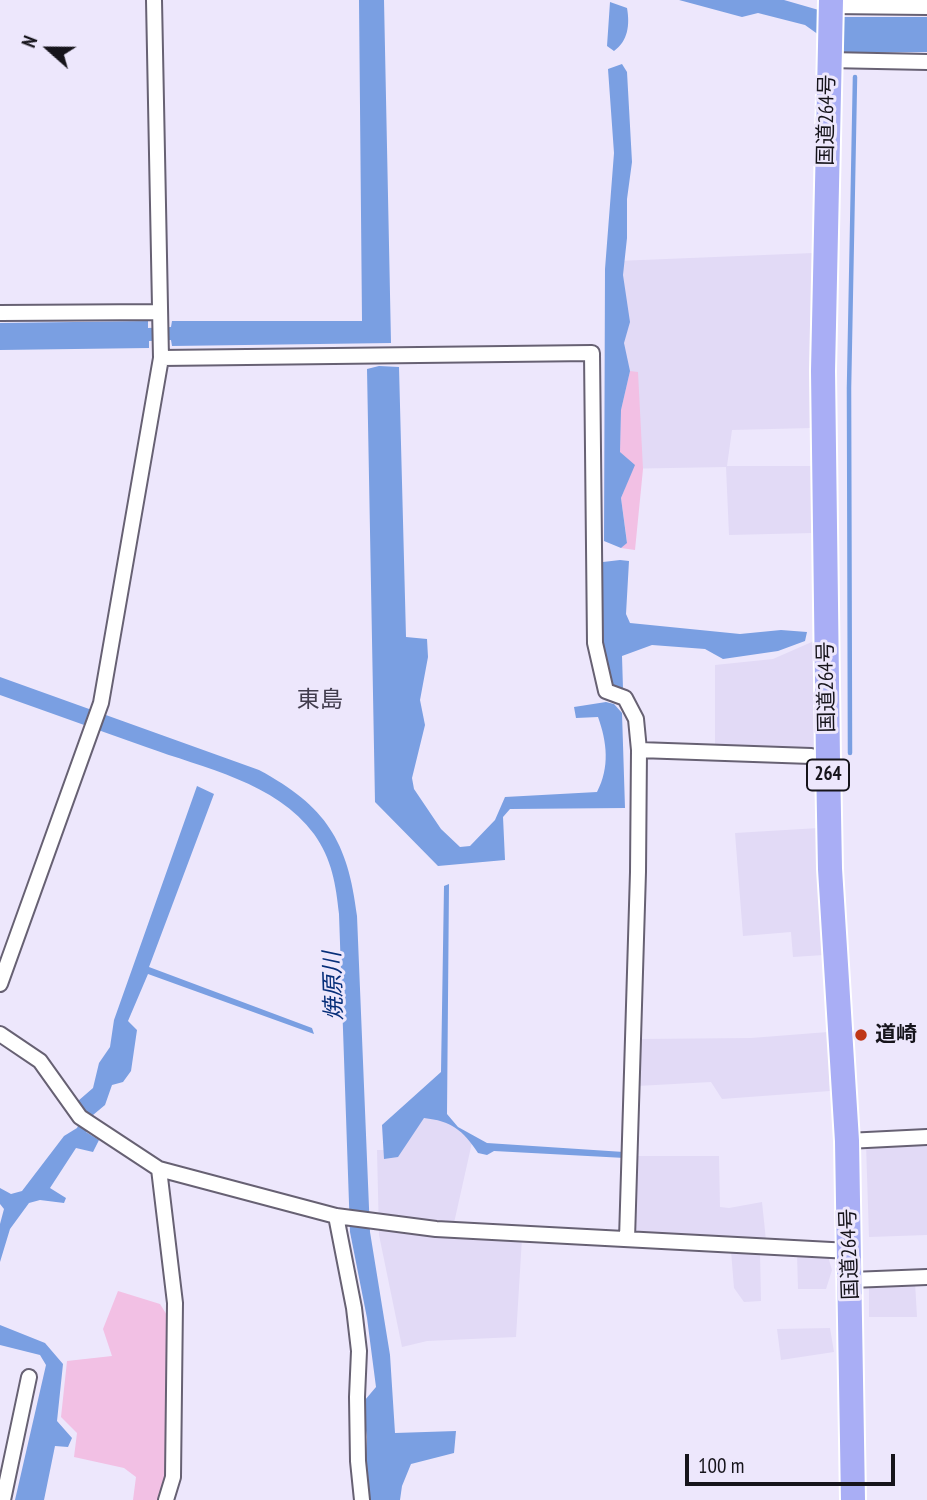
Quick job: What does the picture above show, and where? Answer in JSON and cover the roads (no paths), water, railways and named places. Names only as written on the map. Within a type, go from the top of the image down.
[{"type":"highway","name":"国道264号","points":[[831,3],[823,370],[828,760],[830,869],[847,1141],[853,1500]]},
{"type":"street","points":[[0,984],[102,702],[161,352],[154,0]]},
{"type":"street","points":[[831,3],[865,8],[927,7]]},
{"type":"street","points":[[828,55],[927,62]]},
{"type":"street","points":[[0,313],[160,318]]},
{"type":"street","points":[[161,352],[592,353],[595,643],[606,691],[625,698],[636,719],[639,750],[627,1238]]},
{"type":"street","points":[[639,750],[828,760]]},
{"type":"street","points":[[0,1034],[40,1061],[80,1117],[159,1169],[336,1216],[436,1229],[850,1251]]},
{"type":"street","points":[[847,1141],[927,1137]]},
{"type":"street","points":[[159,1169],[175,1303],[173,1477],[166,1500]]},
{"type":"street","points":[[336,1216],[354,1308],[359,1350],[358,1461],[362,1500]]},
{"type":"street","points":[[850,1280],[927,1277]]},
{"type":"street","points":[[3,1500],[30,1377]]},
{"type":"water","points":[[359,0],[384,0],[391,343],[172,346],[171,340],[149,341],[149,348],[0,350],[0,323],[148,321],[148,328],[171,327],[172,321],[362,321]]},
{"type":"water","points":[[679,0],[784,0],[843,17],[927,17],[927,52],[844,53],[843,44],[819,35],[805,25],[758,13],[742,17]]},
{"type":"water","points":[[610,2],[627,8],[628,14],[625,37],[614,51],[607,46]]},
{"type":"water","points":[[622,64],[627,72],[632,162],[623,275],[630,322],[624,343],[630,371],[621,410],[620,452],[635,465],[621,498],[627,543],[621,548],[604,541],[605,269],[614,153],[608,69]]},
{"type":"water","points":[[379,366],[399,367],[406,637],[427,639],[428,657],[420,700],[425,725],[412,778],[414,789],[441,829],[460,847],[470,846],[495,820],[505,797],[597,792],[605,764],[601,726],[598,717],[576,718],[574,707],[606,702],[614,704],[622,713],[625,808],[510,809],[503,817],[505,860],[438,866],[375,802],[367,369]]},
{"type":"water","points":[[629,561],[626,614],[630,623],[740,634],[781,630],[807,632],[805,641],[778,651],[723,659],[705,649],[652,645],[622,656],[623,689],[607,682],[602,629],[603,562]]},
{"type":"water","points":[[0,677],[259,770],[301,797],[317,812],[340,846],[353,890],[357,916],[370,1232],[390,1355],[395,1433],[456,1431],[454,1453],[411,1464],[402,1486],[400,1500],[369,1500],[365,1474],[367,1437],[363,1411],[365,1400],[376,1387],[367,1318],[350,1232],[339,914],[335,883],[325,853],[314,834],[298,816],[259,789],[214,770],[0,695]]},
{"type":"water","points":[[197,786],[214,794],[149,967],[312,1028],[314,1034],[148,974],[128,1021],[137,1030],[131,1071],[123,1082],[112,1085],[105,1105],[93,1115],[86,1132],[99,1140],[93,1152],[76,1148],[50,1188],[66,1198],[64,1203],[40,1200],[29,1203],[10,1229],[0,1262],[0,1224],[4,1209],[0,1204],[0,1188],[11,1194],[22,1191],[64,1136],[77,1128],[85,1112],[78,1101],[93,1088],[99,1063],[110,1047],[114,1020]]},
{"type":"water","points":[[449,884],[447,1114],[458,1127],[487,1143],[624,1152],[625,1158],[494,1151],[487,1155],[478,1153],[456,1128],[424,1118],[398,1157],[384,1159],[382,1125],[441,1072],[444,886]]},
{"type":"water","points":[[0,1325],[45,1343],[63,1364],[57,1421],[72,1438],[68,1447],[55,1446],[44,1500],[15,1500],[46,1365],[40,1355],[0,1345]]},
{"type":"waterway","points":[[850,753],[849,388],[855,77]]},
{"type":"place","name":"道崎","points":[[861,1035]]},
{"type":"district","name":"東島","points":[[320,700]]},
{"type":"water label","name":"焼原川","points":[[334,986]]}]
